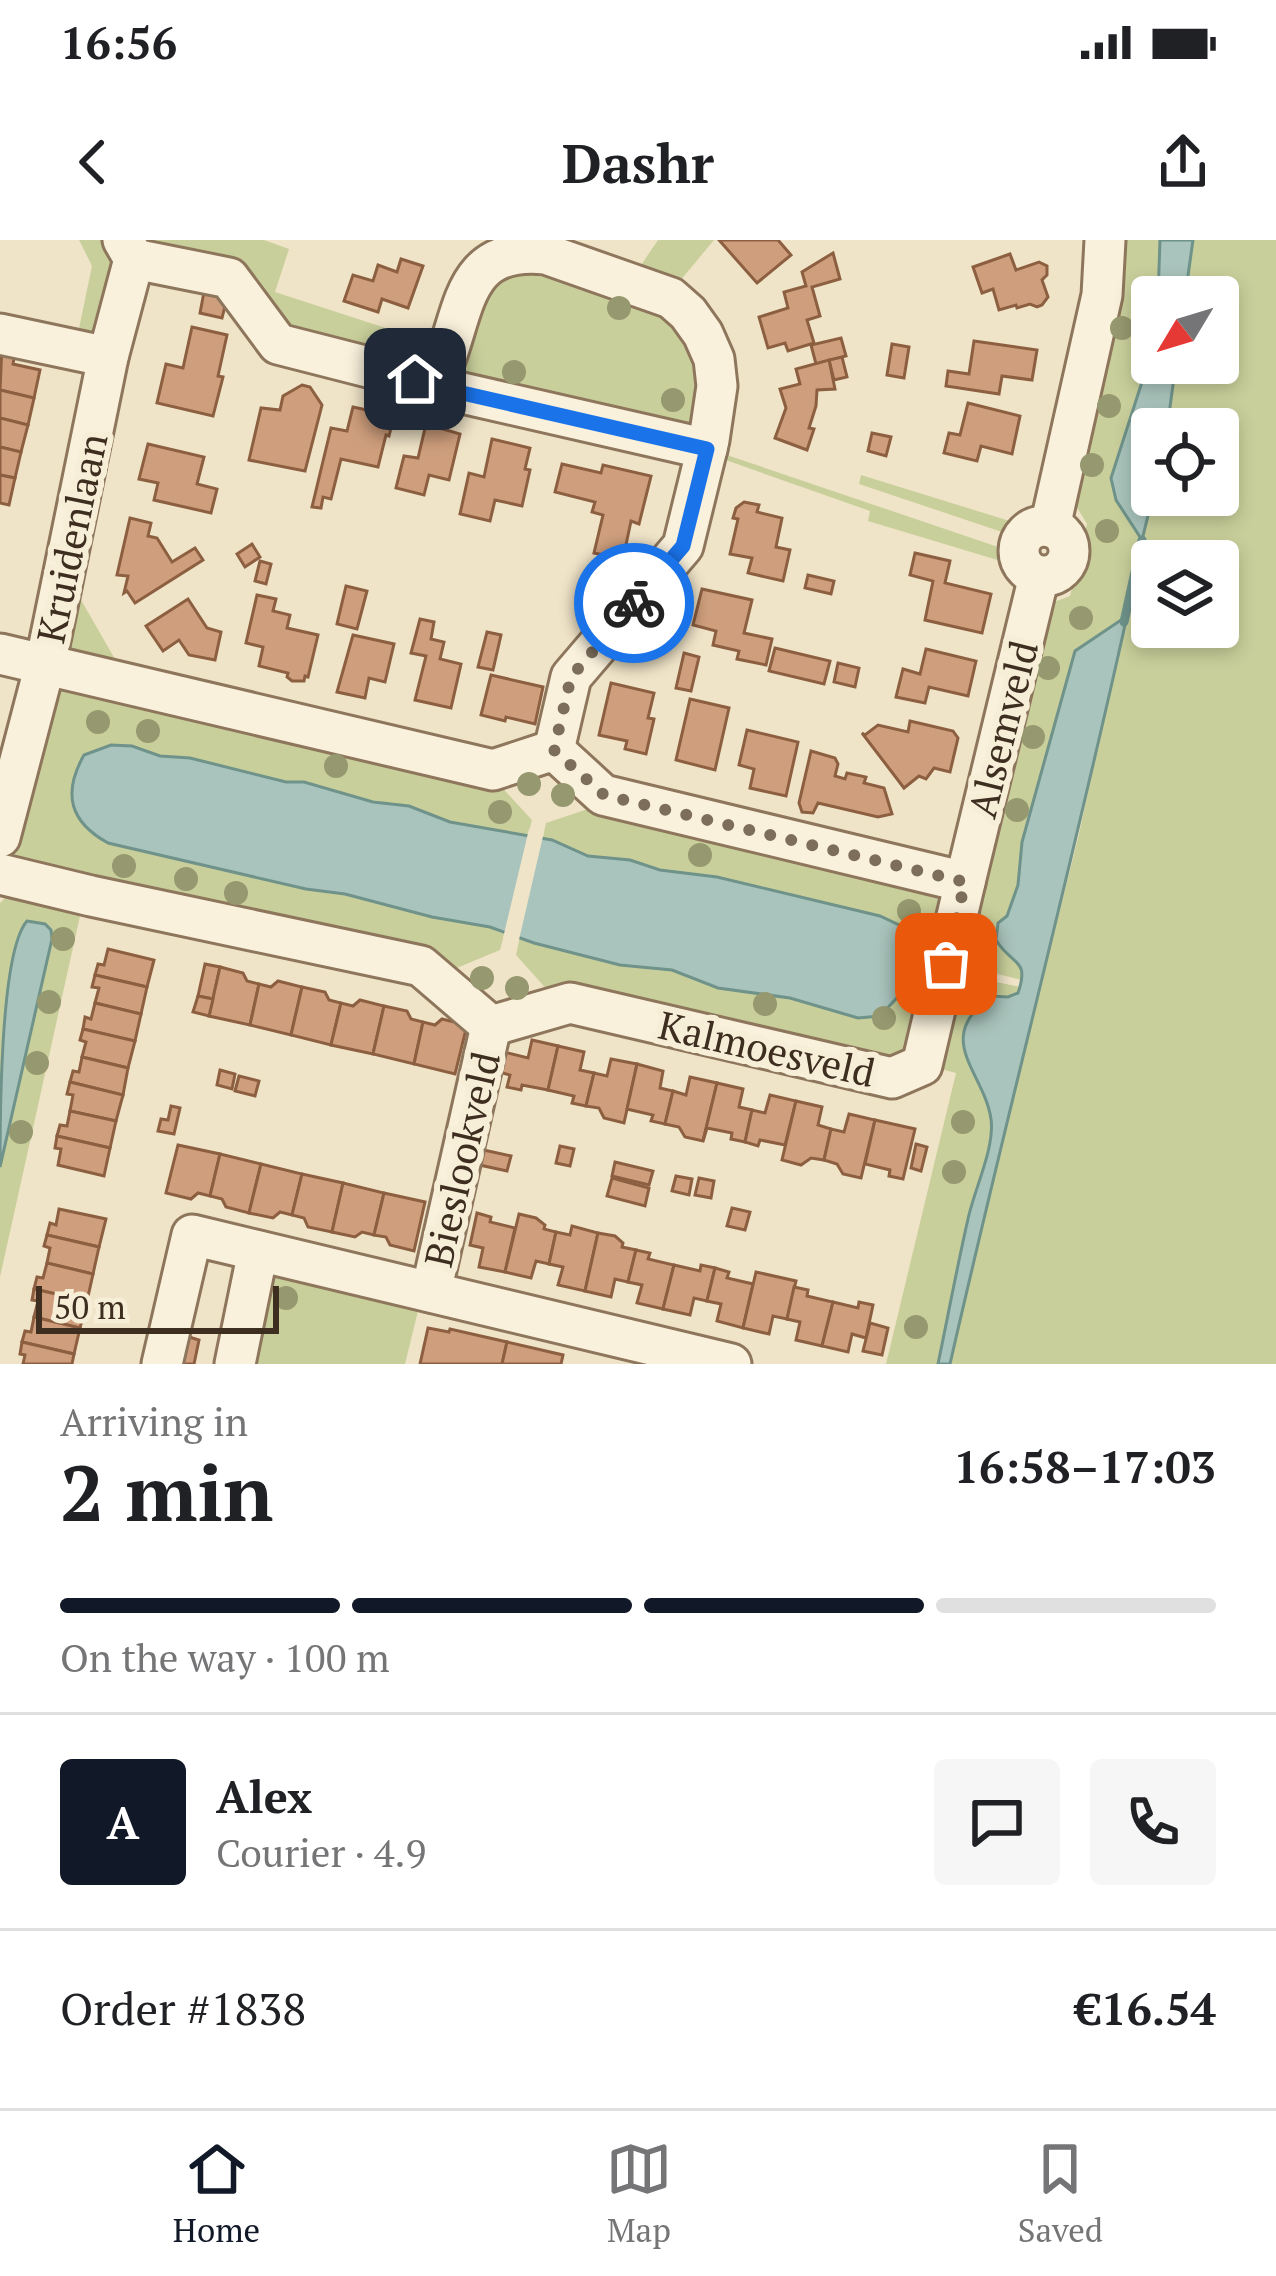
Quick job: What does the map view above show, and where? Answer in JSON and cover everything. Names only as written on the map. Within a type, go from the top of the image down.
[{"type":"street","name":"Alsemveld","points":[[965,882],[1039,576],[1025,567],[1019,552],[1030,530],[1050,527],[1102,295],[1105,240]]},
{"type":"street","name":"Kruidenlaan","points":[[0,837],[45,665],[128,250]]},
{"type":"street","points":[[128,250],[229,278],[278,344],[415,379],[442,368],[473,279],[503,256],[546,254],[671,298],[688,314],[704,334],[714,359],[716,405],[683,546],[571,677],[554,750]]},
{"type":"street","points":[[0,334],[108,357]]},
{"type":"street","points":[[430,376],[436,387],[707,449]]},
{"type":"street","points":[[0,654],[493,770],[554,750]]},
{"type":"street","points":[[554,750],[604,795],[965,882]]},
{"type":"street","points":[[0,874],[421,966],[491,1026]]},
{"type":"street","name":"Kalmoesveld","points":[[491,1026],[570,1004],[892,1078],[922,1064],[965,882]]},
{"type":"street","name":"Bieslookveld","points":[[430,1292],[491,1026]]},
{"type":"street","name":"Bieslookveld","points":[[162,1364],[192,1235],[723,1363]]},
{"type":"street","points":[[235,1364],[258,1251]]},
{"type":"green space","points":[[79,240],[106,240],[112,275],[98,331],[77,338],[92,266]]},
{"type":"green space","points":[[153,240],[264,240],[289,249],[275,292],[438,345],[421,363],[302,338],[159,252]]},
{"type":"green space","points":[[658,240],[714,240],[674,288],[639,268]]},
{"type":"green space","points":[[1116,240],[1160,240],[1159,276],[1131,276],[1131,384],[1139,384],[1111,478],[1142,539],[1148,516],[1239,516],[1239,408],[1170,408],[1173,384],[1239,384],[1239,276],[1188,276],[1193,240],[1276,240],[1276,1364],[946,1364],[1079,834],[1126,618],[1074,652],[1022,842],[1018,885],[1007,916],[998,923],[996,940],[1021,965],[1022,980],[968,967],[964,964],[1041,607],[1070,596],[1087,524],[1069,494]]},
{"type":"green space","points":[[521,265],[666,312],[701,360],[696,427],[450,380],[482,288]]},
{"type":"green space","points":[[718,452],[1007,550],[1004,562],[868,521],[870,511],[717,457]]},
{"type":"green space","points":[[861,475],[1013,522],[1011,535],[859,484]]},
{"type":"green space","points":[[73,586],[123,673],[71,658],[60,635]]},
{"type":"green space","points":[[62,684],[496,781],[532,820],[528,835],[452,840],[304,782],[262,776],[108,843],[306,889],[320,877],[506,928],[500,950],[452,970],[18,860],[12,849],[47,695]]},
{"type":"green space","points":[[597,806],[929,885],[947,907],[916,1046],[893,1066],[550,993],[516,955],[521,931],[569,943],[590,957],[672,970],[704,983],[723,975],[880,1016],[911,974],[912,940],[795,895],[637,862],[540,850],[546,823]]},
{"type":"green space","points":[[8,895],[82,907],[0,1277],[0,903]]},
{"type":"green space","points":[[962,975],[1020,987],[1008,997],[991,996],[965,1027],[966,1056],[991,1120],[990,1143],[968,1219],[938,1364],[886,1364],[956,1073],[937,1068]]},
{"type":"green space","points":[[279,1274],[419,1307],[405,1364],[243,1364],[267,1282]]},
{"type":"water","points":[[1160,240],[1193,240],[1188,276],[1159,276]]},
{"type":"water","points":[[1141,384],[1173,384],[1170,408],[1134,408]]},
{"type":"water","points":[[1131,416],[1131,516],[1148,516],[1142,540],[1116,500],[1111,478]]},
{"type":"water","points":[[1127,616],[950,1364],[938,1364],[991,1130],[987,1102],[966,1056],[965,1027],[991,996],[1018,993],[1021,968],[996,940],[998,923],[1007,916],[1018,885],[1022,842],[1075,651]]},
{"type":"water","points":[[111,745],[304,782],[373,802],[409,806],[450,822],[552,840],[588,856],[717,877],[880,916],[899,925],[912,940],[911,978],[880,1016],[858,1018],[790,998],[718,988],[672,970],[620,965],[490,927],[108,843],[85,826],[72,794],[84,755]]},
{"type":"water","points":[[27,921],[45,924],[52,939],[0,1167],[7,999],[11,965]]},
{"type":"pier","points":[[529,829],[544,832],[518,944],[503,938]]},
{"type":"building","points":[[719,240],[778,240],[791,255],[757,283]]},
{"type":"building","points":[[833,253],[840,279],[812,287],[820,316],[807,320],[814,343],[788,351],[785,343],[768,348],[759,317],[788,308],[784,292],[806,286],[802,272]]},
{"type":"building","points":[[1010,254],[1016,270],[1039,262],[1047,266],[1042,280],[1048,297],[1042,305],[999,310],[993,289],[982,293],[973,267]]},
{"type":"building","points":[[401,259],[423,266],[408,308],[382,299],[378,312],[344,301],[353,275],[373,281],[378,265],[397,272]]},
{"type":"building","points":[[204,292],[227,298],[222,318],[200,313]]},
{"type":"building","points":[[192,327],[227,335],[213,416],[157,403],[166,364],[183,368]]},
{"type":"building","points":[[841,338],[846,356],[816,364],[811,345]]},
{"type":"building","points":[[974,341],[1037,350],[1032,380],[1002,376],[999,394],[946,386],[948,371],[969,374]]},
{"type":"building","points":[[892,344],[909,347],[904,378],[887,375]]},
{"type":"building","points":[[2,345],[16,348],[13,364],[40,370],[34,398],[0,390]]},
{"type":"building","points":[[842,357],[847,377],[834,380],[829,360]]},
{"type":"building","points":[[829,360],[835,389],[817,390],[807,450],[775,438],[786,408],[780,389],[800,384],[796,369]]},
{"type":"building","points":[[302,385],[310,387],[322,405],[305,471],[249,460],[261,408],[280,410],[283,396]]},
{"type":"building","points":[[0,390],[34,398],[28,425],[0,418]]},
{"type":"building","points":[[968,403],[1020,416],[1012,454],[981,446],[977,461],[944,453],[949,433],[960,435]]},
{"type":"building","points":[[353,407],[394,416],[378,467],[341,459],[331,499],[323,497],[321,508],[312,507],[331,428],[347,431]]},
{"type":"building","points":[[0,418],[28,425],[21,452],[0,447]]},
{"type":"building","points":[[426,424],[460,434],[449,480],[429,475],[424,495],[396,488],[404,456],[418,458]]},
{"type":"building","points":[[872,433],[891,437],[886,456],[868,451]]},
{"type":"building","points":[[492,439],[530,448],[525,469],[530,470],[522,506],[495,500],[490,521],[460,514],[469,473],[484,477]]},
{"type":"building","points":[[148,444],[204,457],[197,484],[217,489],[211,513],[154,500],[158,483],[139,479]]},
{"type":"building","points":[[0,447],[21,452],[15,478],[0,475]]},
{"type":"building","points":[[562,464],[601,473],[603,465],[651,476],[639,524],[631,521],[623,559],[594,553],[603,515],[592,512],[595,502],[555,492]]},
{"type":"building","points":[[0,475],[15,478],[9,505],[0,503]]},
{"type":"building","points":[[744,502],[759,505],[757,512],[782,518],[776,547],[790,550],[783,581],[748,573],[752,558],[730,554],[738,519],[733,518]]},
{"type":"building","points":[[130,518],[151,523],[148,536],[157,538],[172,562],[195,548],[203,560],[135,603],[124,593],[128,576],[117,575]]},
{"type":"building","points":[[252,544],[260,557],[245,567],[237,554]]},
{"type":"building","points":[[915,553],[950,561],[945,583],[991,594],[982,633],[925,620],[933,581],[910,575]]},
{"type":"building","points":[[260,561],[271,564],[266,584],[255,581]]},
{"type":"building","points":[[808,575],[834,581],[831,594],[805,588]]},
{"type":"building","points":[[346,586],[367,591],[357,629],[337,624]]},
{"type":"building","points":[[702,589],[752,600],[744,633],[772,639],[766,665],[737,659],[739,651],[713,645],[716,631],[693,625]]},
{"type":"building","points":[[257,595],[276,599],[273,611],[290,615],[287,628],[318,635],[304,681],[292,681],[288,673],[259,666],[263,647],[246,643]]},
{"type":"building","points":[[188,599],[207,628],[221,632],[215,660],[189,655],[179,640],[163,651],[146,626]]},
{"type":"building","points":[[420,619],[434,622],[431,639],[444,642],[440,659],[461,664],[451,708],[415,700],[426,656],[411,653]]},
{"type":"building","points":[[487,632],[501,635],[493,670],[478,667]]},
{"type":"building","points":[[353,635],[394,644],[385,682],[369,678],[365,698],[337,692]]},
{"type":"building","points":[[775,648],[830,661],[824,684],[769,671]]},
{"type":"building","points":[[926,649],[976,661],[968,696],[929,687],[925,703],[896,697],[903,669],[920,674]]},
{"type":"building","points":[[684,653],[699,657],[691,691],[676,688]]},
{"type":"building","points":[[838,663],[859,668],[855,687],[834,682]]},
{"type":"building","points":[[491,675],[543,687],[535,724],[481,715]]},
{"type":"building","points":[[611,683],[654,693],[646,754],[625,749],[627,741],[599,735]]},
{"type":"building","points":[[690,699],[729,708],[715,770],[676,760]]},
{"type":"building","points":[[910,721],[953,731],[958,738],[950,772],[934,768],[926,779],[919,776],[904,788],[862,733],[878,725],[908,732]]},
{"type":"building","points":[[747,730],[798,742],[786,796],[750,788],[754,769],[739,765]]},
{"type":"building","points":[[811,751],[835,758],[835,776],[866,777],[864,783],[884,788],[892,814],[878,817],[818,803],[813,813],[802,812],[799,803]]},
{"type":"building","points":[[108,949],[154,960],[147,987],[95,975]]},
{"type":"building","points":[[205,964],[220,967],[213,999],[198,996]]},
{"type":"building","points":[[220,967],[243,973],[247,981],[259,984],[250,1025],[209,1016]]},
{"type":"building","points":[[95,975],[147,987],[141,1014],[95,1003],[99,988],[92,987]]},
{"type":"building","points":[[278,981],[302,987],[291,1035],[250,1025],[259,984],[271,987]]},
{"type":"building","points":[[302,987],[325,992],[329,1000],[341,1003],[331,1045],[291,1035]]},
{"type":"building","points":[[198,996],[213,999],[209,1016],[193,1012]]},
{"type":"building","points":[[360,1000],[384,1006],[373,1054],[331,1045],[341,1003],[353,1006]]},
{"type":"building","points":[[95,1003],[141,1014],[135,1041],[83,1029]]},
{"type":"building","points":[[384,1006],[407,1011],[411,1019],[423,1022],[414,1064],[373,1054]]},
{"type":"building","points":[[442,1019],[467,1025],[455,1074],[414,1064],[423,1022],[435,1025]]},
{"type":"building","points":[[83,1029],[135,1041],[128,1068],[82,1057]]},
{"type":"building","points":[[532,1040],[558,1046],[548,1090],[507,1087],[510,1075],[495,1071],[500,1051],[528,1058]]},
{"type":"building","points":[[558,1046],[584,1052],[580,1070],[594,1073],[586,1106],[572,1103],[574,1096],[548,1090]]},
{"type":"building","points":[[82,1057],[128,1068],[123,1095],[70,1082],[73,1071],[79,1072]]},
{"type":"building","points":[[611,1059],[637,1064],[624,1123],[604,1118],[599,1108],[586,1106],[594,1073],[607,1076]]},
{"type":"building","points":[[637,1064],[663,1071],[660,1088],[673,1091],[665,1124],[651,1121],[653,1115],[627,1109]]},
{"type":"building","points":[[220,1070],[235,1074],[232,1089],[217,1085]]},
{"type":"building","points":[[239,1076],[259,1081],[255,1096],[235,1091]]},
{"type":"building","points":[[690,1077],[717,1083],[703,1141],[685,1137],[679,1127],[665,1124],[673,1091],[686,1095]]},
{"type":"building","points":[[70,1082],[123,1095],[116,1121],[70,1111]]},
{"type":"building","points":[[717,1083],[743,1089],[739,1107],[752,1110],[745,1142],[731,1139],[732,1133],[707,1128],[703,1141]]},
{"type":"building","points":[[770,1095],[796,1101],[785,1145],[745,1142],[752,1110],[765,1113]]},
{"type":"building","points":[[796,1101],[822,1107],[818,1125],[831,1129],[824,1160],[811,1158],[801,1165],[782,1160]]},
{"type":"building","points":[[171,1106],[180,1108],[174,1134],[158,1131],[161,1119],[168,1120]]},
{"type":"building","points":[[70,1111],[116,1121],[110,1148],[57,1136],[60,1125],[67,1126]]},
{"type":"building","points":[[849,1114],[875,1120],[861,1178],[843,1174],[837,1164],[824,1160],[831,1129],[844,1132]]},
{"type":"building","points":[[875,1120],[915,1129],[903,1179],[865,1164]]},
{"type":"building","points":[[57,1136],[110,1148],[104,1176],[58,1165]]},
{"type":"building","points":[[916,1144],[927,1147],[921,1171],[911,1168]]},
{"type":"building","points":[[178,1145],[220,1154],[210,1196],[198,1193],[191,1199],[166,1193]]},
{"type":"building","points":[[560,1146],[574,1149],[570,1166],[556,1163]]},
{"type":"building","points":[[479,1149],[511,1156],[507,1171],[475,1164]]},
{"type":"building","points":[[220,1154],[261,1164],[249,1213],[226,1207],[222,1199],[210,1196]]},
{"type":"building","points":[[615,1162],[653,1171],[649,1185],[612,1176]]},
{"type":"building","points":[[261,1164],[302,1174],[292,1215],[280,1212],[273,1218],[249,1213]]},
{"type":"building","points":[[302,1174],[343,1183],[332,1232],[308,1227],[304,1218],[292,1215]]},
{"type":"building","points":[[676,1176],[692,1179],[689,1195],[672,1191]]},
{"type":"building","points":[[612,1178],[649,1188],[645,1206],[607,1196]]},
{"type":"building","points":[[699,1178],[714,1181],[711,1198],[695,1195]]},
{"type":"building","points":[[343,1183],[384,1193],[374,1235],[332,1232]]},
{"type":"building","points":[[384,1193],[425,1202],[414,1251],[374,1235]]},
{"type":"building","points":[[732,1208],[750,1212],[745,1230],[727,1226]]},
{"type":"building","points":[[59,1209],[106,1219],[99,1247],[47,1235],[50,1223],[56,1225]]},
{"type":"building","points":[[477,1213],[515,1228],[505,1272],[479,1267],[483,1248],[470,1245]]},
{"type":"building","points":[[519,1214],[536,1218],[544,1229],[556,1232],[549,1264],[536,1261],[531,1278],[505,1272]]},
{"type":"building","points":[[572,1226],[598,1233],[585,1291],[558,1285],[563,1267],[549,1264],[556,1232],[570,1235]]},
{"type":"building","points":[[598,1233],[615,1236],[622,1247],[636,1250],[628,1282],[615,1279],[611,1297],[585,1291]]},
{"type":"building","points":[[47,1235],[99,1247],[93,1274],[47,1263]]},
{"type":"building","points":[[636,1250],[650,1253],[648,1259],[674,1265],[663,1309],[637,1303],[642,1285],[628,1282]]},
{"type":"building","points":[[47,1263],[93,1274],[87,1301],[34,1289]]},
{"type":"building","points":[[674,1265],[700,1271],[701,1265],[715,1268],[707,1301],[694,1298],[690,1315],[663,1309]]},
{"type":"building","points":[[715,1268],[729,1272],[727,1278],[753,1284],[743,1328],[717,1321],[721,1304],[707,1301]]},
{"type":"building","points":[[756,1272],[796,1281],[787,1319],[773,1316],[769,1334],[743,1328]]},
{"type":"building","points":[[794,1287],[808,1290],[807,1296],[833,1302],[822,1346],[796,1340],[800,1322],[787,1319]]},
{"type":"building","points":[[34,1289],[87,1301],[80,1328],[34,1317],[38,1301],[32,1300]]},
{"type":"building","points":[[833,1302],[858,1308],[859,1302],[873,1305],[866,1338],[852,1334],[848,1352],[822,1346]]},
{"type":"building","points":[[34,1317],[80,1328],[74,1354],[22,1342],[25,1331],[31,1332]]},
{"type":"building","points":[[870,1323],[888,1328],[882,1355],[863,1351]]},
{"type":"building","points":[[428,1328],[507,1342],[502,1364],[420,1364]]},
{"type":"building","points":[[186,1336],[199,1340],[194,1364],[180,1364]]},
{"type":"building","points":[[22,1342],[74,1354],[72,1364],[23,1364]]},
{"type":"building","points":[[507,1342],[563,1355],[561,1364],[502,1364]]},
{"type":"waterway","points":[[1124,622],[1131,590]]},
{"type":"way so far","points":[[634,603],[571,677],[554,750],[604,795],[965,882],[946,964]]},
{"type":"route","points":[[415,379],[430,376],[436,387],[707,449],[683,546],[634,603]]}]
